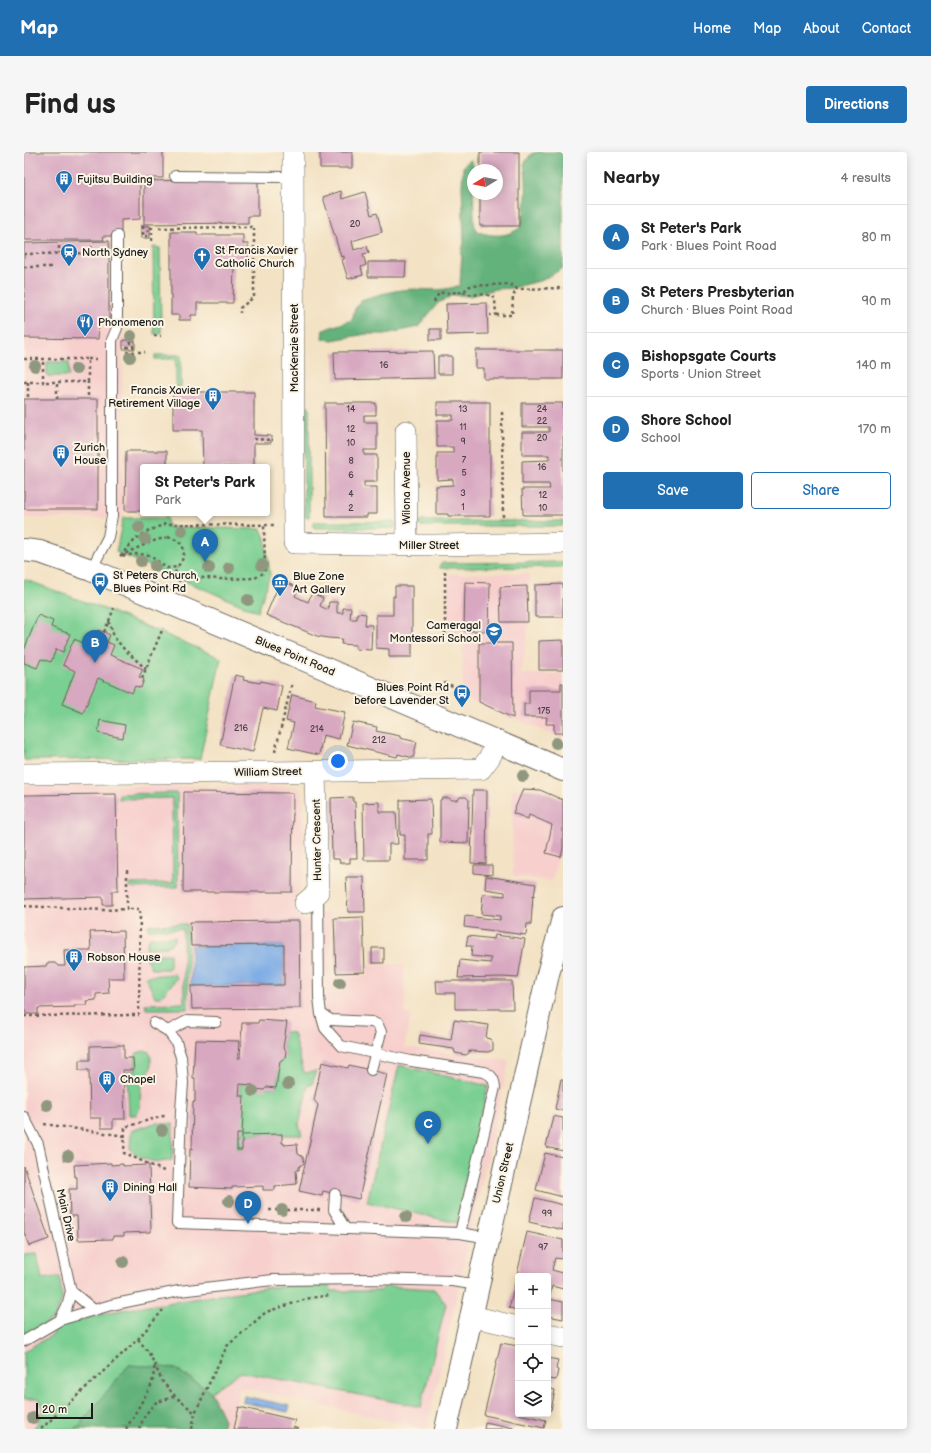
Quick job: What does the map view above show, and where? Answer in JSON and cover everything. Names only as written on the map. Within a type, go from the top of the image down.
[{"type":"street","name":"MacKenzie Street","points":[[293,152],[294,543]]},
{"type":"street","name":"Wilona Avenue","points":[[406,431],[407,545]]},
{"type":"street","name":"Miller Street","points":[[294,543],[407,545],[563,544]]},
{"type":"street","name":"Blues Point Road","points":[[24,550],[40,552],[91,570],[563,770]]},
{"type":"street","name":"William Street","points":[[24,774],[481,769],[490,757],[497,742]]},
{"type":"street","name":"Hunter Crescent","points":[[312,897],[315,772]]},
{"type":"street","name":"Union Street","points":[[446,1429],[548,974],[563,918]]},
{"type":"street","points":[[471,1316],[515,1326]]},
{"type":"street","points":[[551,1335],[563,1338]]},
{"type":"lane","points":[[175,176],[293,177]]},
{"type":"lane","points":[[91,570],[108,537],[112,516],[112,340],[117,325],[117,236]]},
{"type":"lane","points":[[312,897],[318,997],[321,1014],[325,1028],[341,1046],[411,1061],[484,1072],[492,1075],[495,1087],[460,1233]]},
{"type":"lane","points":[[321,1014],[331,1020],[372,1022],[378,1025],[381,1032],[371,1070]]},
{"type":"lane","points":[[168,1031],[187,1021],[216,1022]]},
{"type":"lane","points":[[154,1023],[168,1031],[176,1042],[181,1056],[183,1083],[177,1223],[460,1233],[489,1238]]},
{"type":"lane","name":"Main Drive","points":[[25,1119],[38,1144],[72,1291]]},
{"type":"lane","points":[[335,1194],[334,1210],[345,1228]]},
{"type":"lane","points":[[24,1341],[60,1320],[111,1305],[179,1291],[273,1280],[369,1279],[452,1281],[478,1285]]},
{"type":"lane","points":[[60,1320],[72,1291],[94,1310]]},
{"type":"path","points":[[143,226],[143,236],[147,236],[148,228],[152,228],[152,242]]},
{"type":"path","points":[[158,228],[254,227],[254,297],[240,308],[240,313]]},
{"type":"path","points":[[59,246],[59,253]]},
{"type":"path","points":[[24,254],[91,253],[91,246]]},
{"type":"path","points":[[254,262],[273,262]]},
{"type":"path","points":[[24,267],[53,267]]},
{"type":"path","points":[[463,292],[470,286],[510,284],[517,289],[563,288]]},
{"type":"path","points":[[490,315],[512,315],[513,296],[517,289]]},
{"type":"path","points":[[434,302],[439,293],[463,292],[468,295],[487,294],[495,299],[496,315]]},
{"type":"path","points":[[154,336],[161,336]]},
{"type":"path","points":[[124,343],[133,342],[133,347],[126,347],[126,352],[145,352]]},
{"type":"path","points":[[24,359],[88,359],[88,396]]},
{"type":"path","points":[[43,359],[43,382]]},
{"type":"path","points":[[24,382],[88,382]]},
{"type":"path","points":[[28,382],[28,399]]},
{"type":"path","points":[[57,382],[57,399]]},
{"type":"path","points":[[502,412],[503,519]]},
{"type":"path","points":[[254,439],[273,440]]},
{"type":"path","points":[[120,556],[146,532],[165,524],[277,525]]},
{"type":"path","points":[[178,581],[190,577],[221,579],[255,578],[265,572],[264,525]]},
{"type":"path","points":[[120,556],[150,542],[168,537],[176,539],[184,549],[184,556],[173,579]]},
{"type":"path","points":[[120,556],[136,554],[149,555],[167,568],[178,567]]},
{"type":"path","points":[[445,570],[445,634]]},
{"type":"path","points":[[104,632],[114,608]]},
{"type":"path","points":[[109,621],[114,637],[124,649],[146,669]]},
{"type":"path","points":[[142,678],[163,628]]},
{"type":"path","points":[[277,744],[292,683]]},
{"type":"path","points":[[444,683],[468,691],[464,701]]},
{"type":"path","points":[[127,870],[127,909]]},
{"type":"path","points":[[24,906],[104,910],[140,909],[139,1014],[24,1016]]},
{"type":"path","points":[[167,1172],[124,1153],[125,1127],[181,1111]]},
{"type":"path","points":[[25,1119],[125,1136]]},
{"type":"path","points":[[40,1429],[138,1339],[179,1291]]},
{"type":"path","points":[[192,1429],[195,1413],[227,1346],[266,1312],[310,1298],[333,1295]]},
{"type":"path","points":[[138,1339],[156,1365],[162,1381],[175,1396],[195,1413]]},
{"type":"path","points":[[126,1429],[152,1384],[156,1365]]},
{"type":"path","points":[[139,1429],[145,1414],[155,1403],[175,1396]]},
{"type":"shaded area","points":[[24,152],[165,152],[165,180],[143,180],[143,222],[122,222],[123,518],[24,518]]},
{"type":"shaded area","name":"Cameragal Montessori School","points":[[529,573],[529,625],[521,674],[563,674],[563,739],[462,697],[463,635],[447,635],[448,574]]},
{"type":"shaded area","points":[[24,785],[297,787],[302,791],[304,874],[293,905],[305,922],[312,918],[319,917],[325,912],[330,914],[331,977],[368,976],[368,965],[404,964],[405,1014],[411,1015],[404,1047],[509,1061],[427,1429],[240,1387],[230,1429],[24,1429]]},
{"type":"shaded area","points":[[512,789],[540,790],[563,800],[563,838],[552,881],[513,876]]},
{"type":"green space","points":[[538,152],[563,152],[563,268],[543,280],[512,288],[495,289],[470,296],[453,295],[438,303],[418,327],[385,334],[366,334],[332,340],[322,338],[323,330],[352,320],[355,309],[361,300],[401,290],[438,290],[460,285],[464,242],[462,187],[463,167],[470,159],[472,164],[467,164],[467,200],[474,200],[474,223],[477,232],[504,235],[520,228],[526,196],[524,164],[531,154]]},
{"type":"green space","points":[[153,247],[160,248],[161,334],[154,334]]},
{"type":"green space","points":[[155,355],[181,355],[181,387],[176,387],[176,359],[155,359]]},
{"type":"green space","points":[[47,362],[69,362],[69,376],[47,376]]},
{"type":"green space","points":[[304,406],[309,406],[309,517],[304,517]]},
{"type":"green space","points":[[123,518],[167,518],[168,527],[261,529],[265,538],[270,575],[258,612],[116,552]]},
{"type":"green space","points":[[419,521],[563,521],[563,526],[419,526]]},
{"type":"green space","points":[[314,522],[395,522],[395,528],[314,528]]},
{"type":"green space","points":[[563,562],[563,567],[440,568],[440,564],[442,563]]},
{"type":"green space","points":[[24,579],[112,612],[221,658],[200,759],[24,760]]},
{"type":"green space","points":[[177,793],[178,887],[129,888],[129,884],[173,883],[172,798],[119,799],[119,794]]},
{"type":"green space","points":[[187,924],[188,1009],[146,1009],[145,1004],[184,1003],[183,929],[148,929],[148,925]]},
{"type":"green space","points":[[175,937],[174,941],[167,947],[146,948],[149,938]]},
{"type":"green space","points":[[146,954],[170,954],[170,967],[168,969],[152,969],[145,957]]},
{"type":"green space","points":[[174,974],[177,978],[161,997],[155,997],[146,978],[148,976]]},
{"type":"green space","points":[[285,1032],[293,1033],[304,1073],[316,1071],[312,1085],[308,1085],[299,1125],[302,1135],[243,1135],[242,1150],[237,1150],[237,1134],[242,1134],[239,1096],[240,1084],[276,1088],[280,1061],[285,1058],[286,1051],[283,1048]]},
{"type":"green space","points":[[148,1051],[151,1055],[151,1068],[146,1078],[141,1083],[140,1108],[136,1115],[129,1115],[127,1071],[136,1071],[135,1057],[137,1053]]},
{"type":"green space","points":[[399,1065],[488,1086],[457,1223],[367,1202]]},
{"type":"green space","points":[[155,1123],[173,1124],[172,1160],[161,1162],[145,1159],[130,1149],[131,1131]]},
{"type":"green space","points":[[37,1254],[42,1279],[60,1277],[62,1299],[55,1318],[24,1335],[24,1255]]},
{"type":"green space","points":[[329,1286],[332,1291],[380,1291],[385,1286],[434,1289],[446,1304],[421,1407],[241,1372],[211,1392],[174,1368],[129,1365],[76,1429],[33,1429],[40,1418],[42,1406],[39,1399],[24,1399],[24,1351],[54,1334],[53,1330],[72,1322],[115,1311],[271,1287]]},
{"type":"green space","points":[[129,1365],[174,1368],[211,1392],[224,1420],[222,1429],[76,1429]]},
{"type":"water","points":[[284,945],[284,985],[191,986],[191,946]]},
{"type":"water","points":[[244,1396],[290,1406],[288,1412],[243,1402]]},
{"type":"building","name":"Fujitsu Building","points":[[24,152],[163,152],[163,178],[140,178],[140,219],[121,220],[121,236],[103,236],[104,240],[24,240]]},
{"type":"building","points":[[320,152],[352,152],[352,168],[320,168]]},
{"type":"building","points":[[480,152],[519,152],[519,226],[480,226],[480,200],[503,200],[503,164],[480,164]]},
{"type":"building","points":[[258,179],[258,216],[248,216],[248,223],[144,224],[144,181]]},
{"type":"building","points":[[341,191],[342,199],[365,192],[371,215],[377,213],[382,232],[352,241],[354,250],[367,246],[369,253],[363,254],[366,265],[361,267],[363,275],[348,279],[342,260],[344,259],[344,256],[341,257],[323,197]]},
{"type":"building","points":[[141,226],[150,226],[150,238],[141,238]]},
{"type":"building","name":"St Francis Xavier Catholic Church","points":[[171,232],[197,232],[197,235],[243,235],[243,244],[248,244],[248,263],[234,263],[233,303],[197,303],[197,315],[191,315],[191,320],[179,320],[179,315],[171,315]]},
{"type":"building","points":[[109,241],[109,323],[99,323],[98,339],[24,338],[24,243]]},
{"type":"building","points":[[368,262],[406,262],[405,277],[368,277]]},
{"type":"building","points":[[487,303],[488,334],[447,335],[446,304]]},
{"type":"building","points":[[430,329],[441,329],[441,340],[430,340]]},
{"type":"building","points":[[123,340],[135,341],[135,349],[123,349]]},
{"type":"building","points":[[476,350],[563,350],[563,379],[484,379],[484,368],[476,368]]},
{"type":"building","points":[[433,351],[434,378],[335,380],[334,352]]},
{"type":"building","points":[[438,356],[452,356],[452,374],[438,374]]},
{"type":"building","name":"Francis Xavier Retirement Village","points":[[173,392],[254,392],[254,435],[271,436],[271,443],[254,443],[254,464],[203,464],[202,430],[173,430]]},
{"type":"building","name":"Zurich House","points":[[24,399],[98,399],[98,509],[24,509]]},
{"type":"building","points":[[437,402],[490,402],[490,516],[448,516],[448,514],[436,514],[436,486],[453,485],[453,479],[437,480],[437,453],[453,453],[453,447],[437,447],[437,420],[453,420],[453,415],[437,415]]},
{"type":"building","points":[[325,403],[376,403],[376,415],[364,415],[364,422],[377,422],[377,450],[364,450],[364,455],[377,455],[377,482],[364,482],[364,487],[377,487],[377,514],[367,514],[367,517],[326,517]]},
{"type":"building","points":[[522,403],[563,403],[563,515],[523,515],[522,489],[550,489],[549,484],[522,484],[522,461],[549,460],[549,455],[522,455],[522,432],[549,432],[549,427],[522,427]]},
{"type":"building","points":[[126,451],[167,451],[167,464],[140,464],[140,511],[125,511]]},
{"type":"building","points":[[285,582],[298,588],[295,596],[308,602],[312,593],[323,598],[320,606],[328,610],[329,602],[337,602],[337,613],[343,613],[343,608],[351,608],[350,619],[357,619],[357,613],[366,614],[365,625],[372,625],[371,650],[356,649],[356,645],[341,644],[342,639],[317,636],[266,615],[277,589],[281,591]]},
{"type":"building","points":[[465,582],[490,583],[489,631],[464,631]]},
{"type":"building","points":[[563,584],[563,617],[535,617],[535,585]]},
{"type":"building","points":[[395,586],[412,586],[412,657],[389,657],[389,649],[376,648],[376,615],[393,615],[393,596],[395,597]]},
{"type":"building","points":[[527,586],[528,622],[501,622],[500,587]]},
{"type":"building","points":[[38,615],[53,621],[51,627],[70,634],[63,652],[56,649],[51,662],[41,659],[37,668],[24,663],[24,650]]},
{"type":"building","points":[[99,630],[110,635],[107,642],[114,645],[110,655],[143,669],[139,677],[144,679],[141,688],[135,686],[132,693],[98,678],[83,713],[62,704],[75,671],[63,665],[74,639],[86,644],[90,634],[96,637]]},
{"type":"building","points":[[563,640],[563,670],[539,670],[539,641]]},
{"type":"building","points":[[479,643],[512,643],[513,718],[479,702]]},
{"type":"building","points":[[235,675],[244,677],[243,680],[260,683],[261,681],[282,686],[277,711],[263,708],[253,752],[220,745]]},
{"type":"building","points":[[561,683],[563,683],[563,733],[554,733],[554,724],[546,724],[547,717],[524,717],[524,704],[529,704],[529,690],[561,690]]},
{"type":"building","points":[[292,695],[316,701],[315,706],[345,712],[339,739],[323,735],[319,755],[288,748],[294,723],[286,721]]},
{"type":"building","points":[[100,720],[125,725],[123,738],[98,733]]},
{"type":"building","points":[[353,722],[377,727],[376,731],[400,736],[400,738],[417,742],[413,758],[398,754],[397,757],[347,745]]},
{"type":"building","points":[[523,789],[540,790],[563,800],[563,848],[561,857],[546,853],[552,825],[529,815],[528,819],[513,813]]},
{"type":"building","points":[[473,790],[487,790],[486,864],[471,863]]},
{"type":"building","points":[[184,792],[293,793],[292,892],[183,892]]},
{"type":"building","points":[[116,794],[118,891],[112,891],[112,905],[103,905],[103,897],[24,899],[24,795]]},
{"type":"building","points":[[353,797],[353,802],[355,802],[357,858],[350,858],[350,863],[340,863],[339,859],[332,859],[331,798]]},
{"type":"building","points":[[460,797],[466,797],[469,800],[468,843],[440,842],[440,800],[449,798],[452,800],[458,800]]},
{"type":"building","points":[[431,799],[432,834],[428,834],[428,860],[405,860],[405,835],[400,835],[400,800]]},
{"type":"building","points":[[379,802],[379,812],[396,812],[398,844],[389,844],[389,860],[364,860],[363,803]]},
{"type":"building","points":[[474,865],[492,865],[492,875],[474,873]]},
{"type":"building","points":[[486,876],[536,884],[534,896],[533,895],[531,924],[527,924],[526,935],[464,927],[465,916],[500,920],[500,916],[481,914],[483,894],[505,896],[505,892],[485,889]]},
{"type":"building","points":[[346,877],[364,877],[365,912],[348,912]]},
{"type":"building","points":[[363,917],[365,972],[336,973],[334,918]]},
{"type":"building","points":[[299,921],[300,1008],[192,1009],[191,986],[284,985],[284,945],[191,946],[190,922]]},
{"type":"building","name":"Robson House","points":[[123,931],[124,978],[108,978],[109,993],[96,994],[96,1000],[86,1001],[87,1005],[75,1005],[75,1007],[38,1008],[38,1014],[26,1014],[24,1009],[24,967],[46,966],[47,963],[55,963],[58,966],[65,966],[64,950],[91,950],[90,932]]},
{"type":"building","points":[[495,935],[525,939],[518,978],[458,978],[460,960],[490,963],[491,961],[491,958],[471,956],[472,946],[466,946],[468,936],[494,939]]},
{"type":"building","points":[[372,948],[384,948],[384,963],[372,963]]},
{"type":"building","points":[[436,981],[512,981],[513,1009],[455,1009],[455,993],[437,993]]},
{"type":"building","points":[[259,1020],[287,1022],[283,1048],[286,1051],[285,1058],[280,1061],[276,1088],[267,1087],[264,1090],[256,1089],[253,1085],[240,1084],[239,1096],[244,1096],[242,1134],[237,1134],[237,1150],[242,1150],[242,1135],[282,1134],[282,1143],[284,1143],[284,1145],[297,1144],[298,1154],[303,1157],[304,1163],[299,1167],[299,1170],[296,1170],[297,1184],[275,1186],[275,1190],[263,1190],[263,1186],[232,1187],[232,1189],[189,1187],[190,1149],[192,1150],[193,1102],[195,1102],[195,1078],[193,1078],[195,1040],[239,1041],[238,1058],[240,1058],[242,1023],[258,1023]]},
{"type":"building","points":[[454,1020],[488,1025],[486,1038],[490,1039],[493,1043],[493,1050],[488,1052],[469,1051],[466,1055],[455,1053],[454,1049],[419,1044],[420,1035],[451,1040]]},
{"type":"building","name":"Chapel","points":[[124,1045],[124,1058],[133,1058],[134,1070],[123,1070],[125,1119],[113,1119],[113,1128],[101,1128],[101,1118],[90,1118],[89,1070],[79,1070],[79,1060],[90,1060],[90,1046]]},
{"type":"building","points":[[322,1062],[348,1068],[349,1065],[387,1074],[359,1199],[323,1191],[322,1196],[299,1191],[318,1105],[314,1100]]},
{"type":"building","points":[[561,1079],[563,1079],[563,1111],[555,1109]]},
{"type":"building","points":[[553,1116],[563,1118],[563,1151],[546,1147]]},
{"type":"building","points":[[545,1153],[563,1157],[563,1197],[536,1190]]},
{"type":"building","name":"Dining Hall","points":[[111,1163],[111,1165],[123,1164],[123,1166],[149,1165],[151,1232],[124,1233],[124,1236],[113,1236],[113,1239],[78,1240],[77,1216],[70,1216],[69,1189],[77,1189],[77,1177],[75,1177],[74,1165]]},
{"type":"building","points":[[24,1166],[49,1239],[29,1246],[24,1232]]},
{"type":"building","points":[[535,1198],[563,1205],[563,1230],[529,1222]]},
{"type":"building","points":[[527,1232],[563,1240],[563,1259],[555,1258],[552,1270],[563,1273],[563,1289],[552,1286],[551,1290],[551,1273],[517,1273]]},
{"type":"building","points":[[515,1283],[515,1309],[509,1308]]},
{"type":"building","points":[[551,1299],[563,1302],[563,1319],[551,1317]]},
{"type":"building","points":[[501,1343],[515,1345],[515,1417],[532,1417],[546,1420],[544,1428],[484,1415]]},
{"type":"building","points":[[551,1359],[558,1360],[556,1380],[551,1379]]},
{"type":"building","points":[[551,1389],[555,1390],[551,1410]]},
{"type":"building","points":[[239,1407],[295,1420],[293,1427],[299,1429],[234,1429]]},
{"type":"building","points":[[485,1422],[514,1428],[514,1429],[484,1429]]},
{"type":"place","name":"Fujitsu Building","points":[[64,194]]},
{"type":"place","name":"North Sydney","points":[[69,267]]},
{"type":"place","name":"St Francis Xavier Catholic Church","points":[[202,271]]},
{"type":"place","name":"Phonomenon","points":[[85,337]]},
{"type":"place","name":"Francis Xavier Retirement Village","points":[[213,411]]},
{"type":"place","name":"Zurich House","points":[[61,468]]},
{"type":"place","name":"St Peter's Park","points":[[205,562]]},
{"type":"place","name":"St Peters Church, Blues Point Rd","points":[[100,596]]},
{"type":"place","name":"Blue Zone Art Gallery","points":[[280,597]]},
{"type":"place","name":"Cameragal Montessori School","points":[[494,646]]},
{"type":"place","name":"St Peters Presbyterian","points":[[95,663]]},
{"type":"place","name":"Blues Point Rd before Lavender St","points":[[462,708]]},
{"type":"place","name":"Robson House","points":[[74,972]]},
{"type":"place","name":"Chapel","points":[[107,1094]]},
{"type":"place","name":"Bishopsgate Courts","points":[[428,1144]]},
{"type":"place","name":"Dining Hall","points":[[110,1202]]},
{"type":"place","name":"Shore School","points":[[248,1224]]}]
